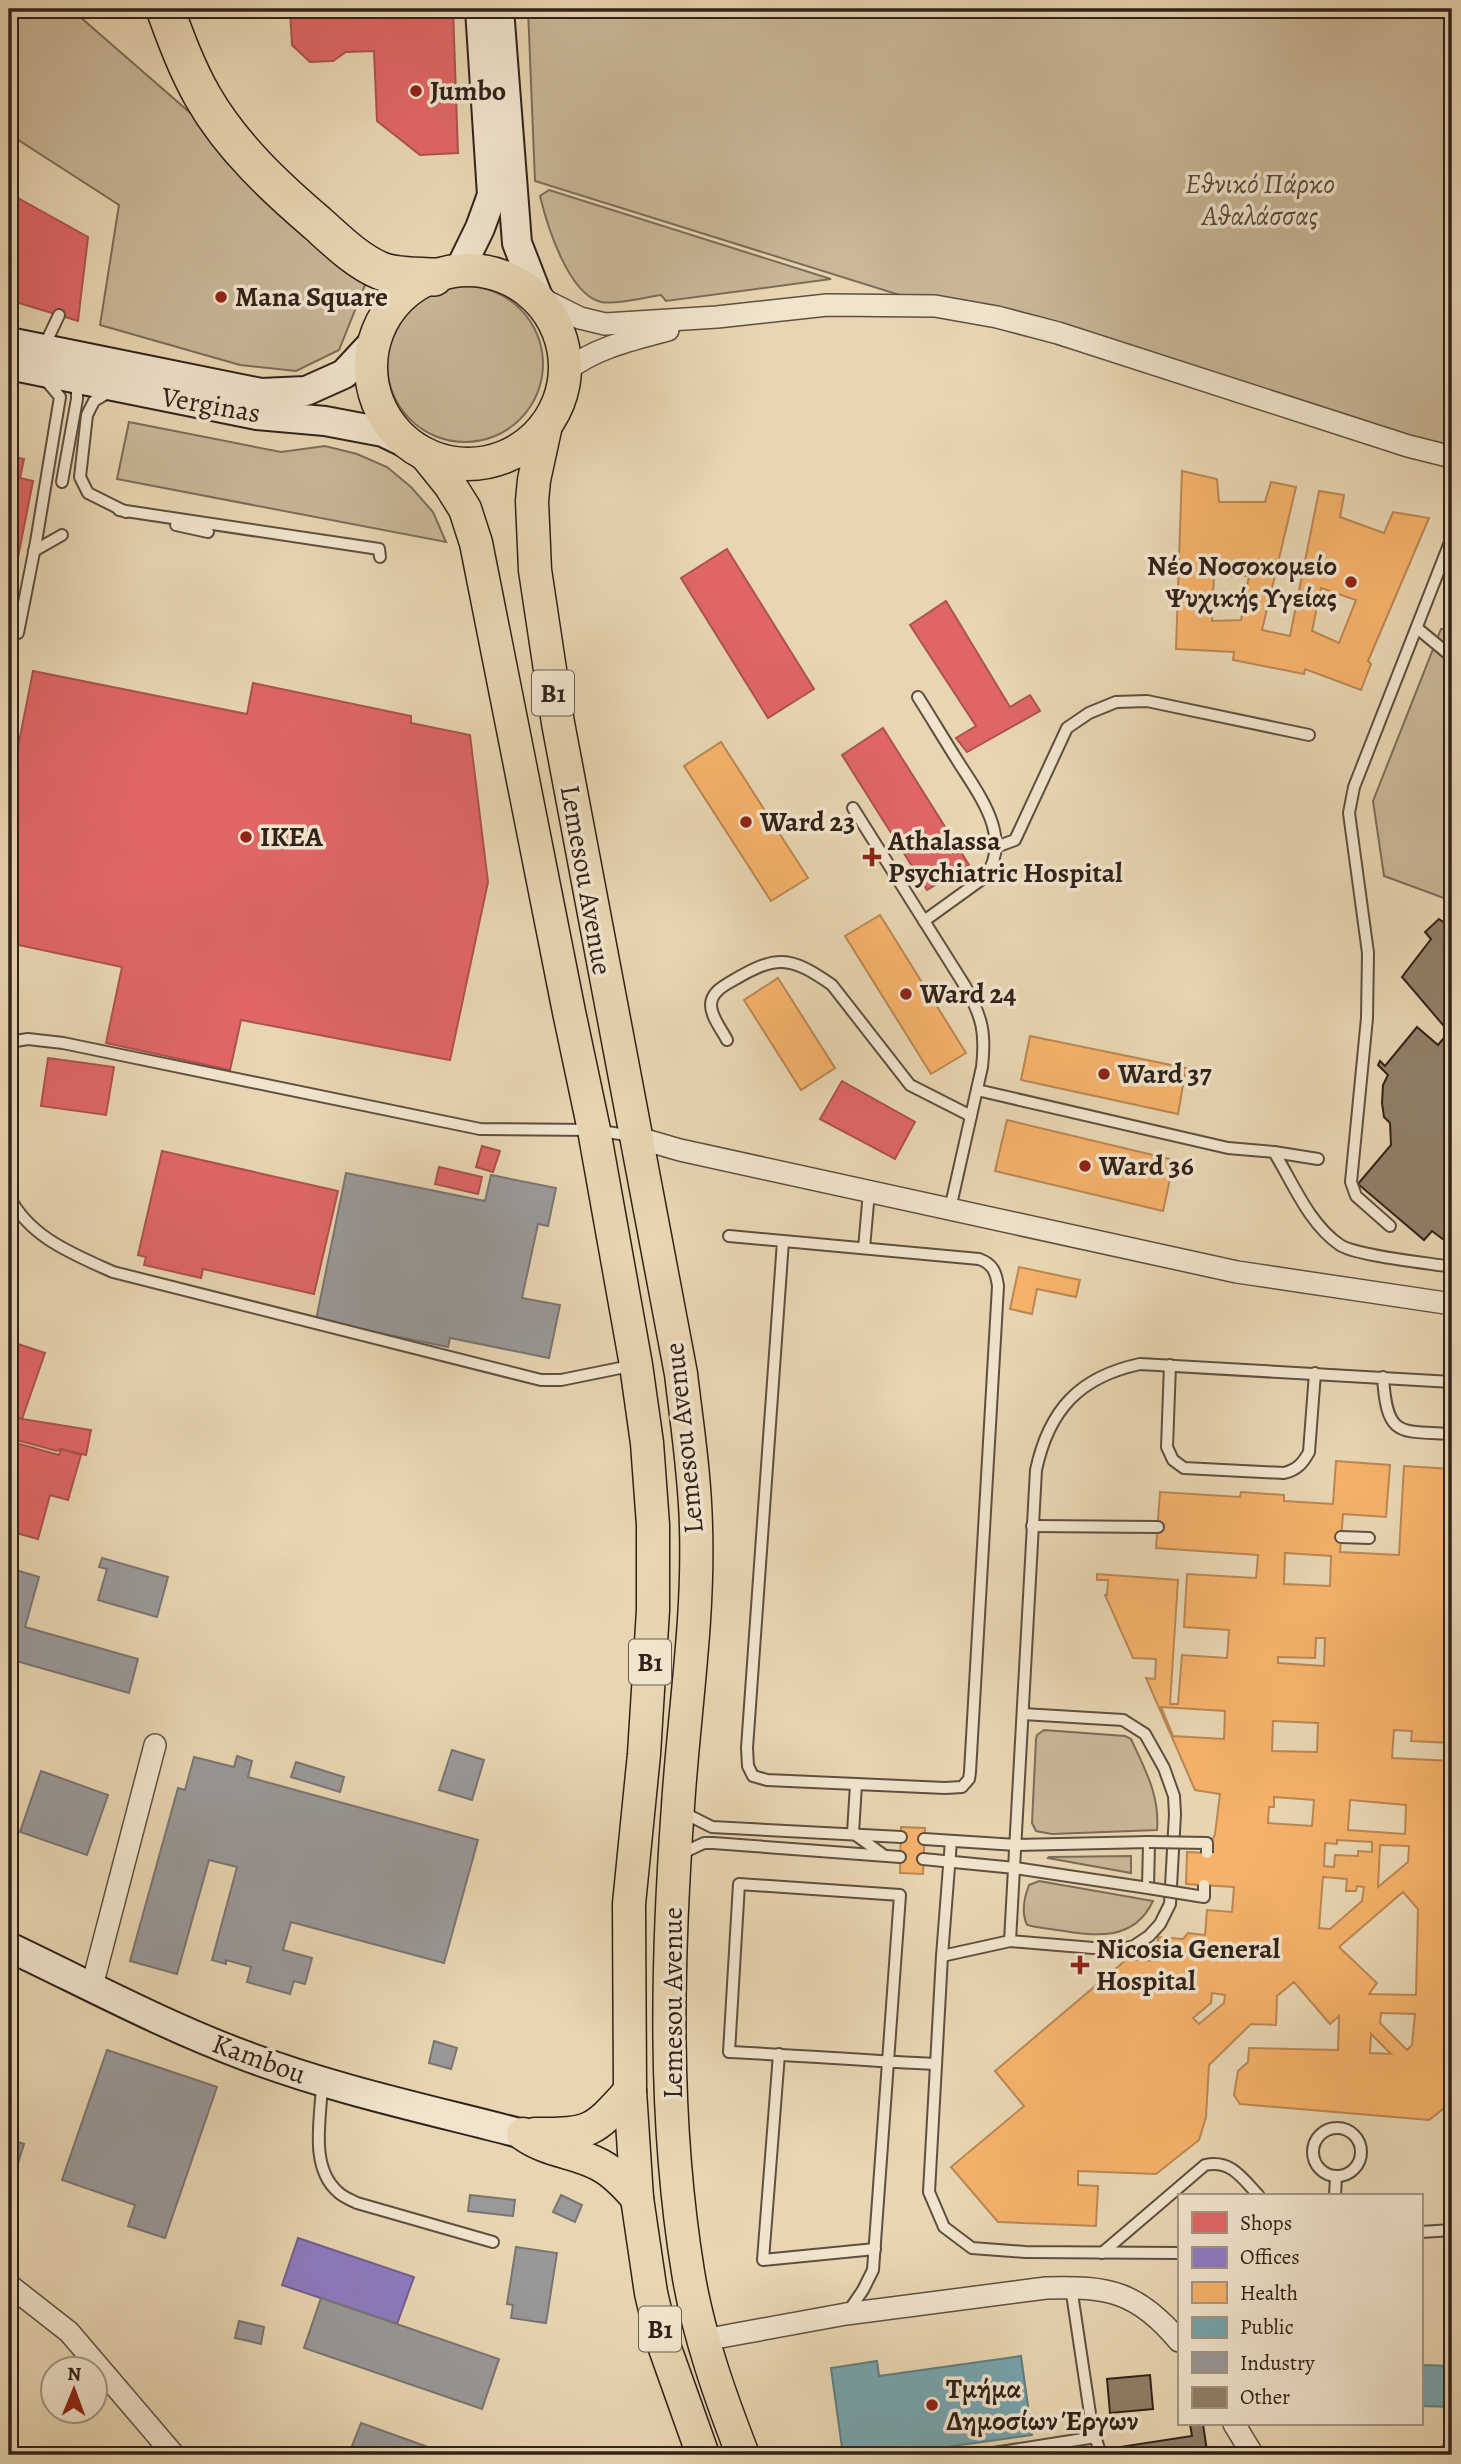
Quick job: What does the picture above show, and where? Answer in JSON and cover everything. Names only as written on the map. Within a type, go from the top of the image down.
[{"type":"highway","points":[[165,9],[185,60],[204,98],[224,128],[249,158],[299,207],[347,250],[384,273],[447,274]]},
{"type":"main road","name":"B1","points":[[488,272],[515,281],[538,297],[558,326],[565,347],[567,370],[561,399],[546,425],[522,448],[491,461],[457,463],[418,450],[390,427],[376,402],[369,374],[371,345],[382,317],[406,292],[447,274],[488,272]]},
{"type":"main road","name":"Lemesou Avenue","points":[[546,425],[532,501],[535,570],[558,723],[681,1374],[690,1444],[696,1528],[694,1612],[675,1857],[670,2078],[675,2179],[688,2274],[704,2340],[722,2402],[743,2455]]},
{"type":"main road","name":"Lemesou Avenue","points":[[418,450],[450,485],[465,509],[476,543],[594,1130],[636,1365],[647,1443],[653,1525],[653,1610],[644,1754],[629,1904],[630,2091],[637,2198],[644,2251],[662,2340],[703,2455]]},
{"type":"main road","points":[[523,2134],[573,2133],[592,2129],[603,2121],[630,2091]]},
{"type":"main road","points":[[523,2134],[546,2148],[597,2163],[618,2176],[637,2198]]},
{"type":"street","points":[[447,274],[480,228],[492,195],[480,9]]},
{"type":"street","points":[[499,9],[517,243],[538,297],[580,318],[596,323],[649,322],[840,304],[935,306],[997,317],[1058,333],[1408,446],[1452,457]]},
{"type":"street","points":[[567,370],[583,357],[600,349],[717,317]]},
{"type":"street","name":"Verginas","points":[[9,342],[28,362],[71,379],[257,415],[325,421],[383,432],[418,450]]},
{"type":"street","name":"Verginas","points":[[28,362],[261,393],[306,391],[344,373],[371,345]]},
{"type":"street","points":[[635,1136],[680,1150],[1237,1272],[1452,1304]]},
{"type":"street","points":[[92,1986],[155,1745]]},
{"type":"street","name":"Kambou","points":[[9,1947],[184,2031],[246,2056],[323,2082],[523,2134]]},
{"type":"street","points":[[9,2285],[69,2332],[174,2455]]},
{"type":"street","points":[[704,2340],[846,2314],[1071,2287],[1107,2290],[1132,2299],[1159,2317],[1178,2340]]},
{"type":"street","points":[[1235,2426],[1253,2455]]},
{"type":"lane","points":[[12,632],[18,633],[60,397],[46,378],[28,362],[49,336],[59,315]]},
{"type":"lane","points":[[62,482],[77,399],[77,388],[71,379]]},
{"type":"lane","points":[[117,388],[94,401],[87,415],[80,477],[88,493],[119,510],[208,533]]},
{"type":"lane","points":[[119,510],[379,549],[380,557]]},
{"type":"lane","points":[[35,546],[62,535]]},
{"type":"lane","points":[[1390,1226],[1356,1196],[1350,1182],[1367,1018],[1368,953],[1349,813],[1354,787],[1452,537]]},
{"type":"lane","points":[[1417,628],[1452,657]]},
{"type":"lane","points":[[918,697],[987,806],[996,846],[992,868],[985,877],[924,921]]},
{"type":"lane","points":[[996,846],[1015,840],[1068,728],[1089,713],[1116,702],[1147,701],[1309,735]]},
{"type":"lane","points":[[853,808],[979,1012],[984,1027],[985,1045],[950,1209]]},
{"type":"lane","points":[[727,1040],[711,1005],[717,992],[759,965],[782,961],[792,963],[817,974],[832,985],[910,1085],[971,1116]]},
{"type":"lane","points":[[9,1042],[28,1039],[63,1043],[480,1129],[594,1130],[635,1136]]},
{"type":"lane","points":[[976,1090],[1228,1148],[1318,1159]]},
{"type":"lane","points":[[1274,1152],[1318,1225],[1342,1246],[1452,1267]]},
{"type":"lane","points":[[864,1248],[869,1192]]},
{"type":"lane","points":[[9,1196],[16,1211],[37,1232],[68,1252],[113,1272],[541,1380],[561,1380],[636,1365]]},
{"type":"lane","points":[[729,1236],[979,1259],[991,1265],[997,1277],[969,1779],[962,1787],[758,1778],[750,1772],[747,1760],[783,1241]]},
{"type":"lane","points":[[664,1291],[680,1304],[701,1442],[706,1608]]},
{"type":"lane","points":[[1010,1941],[1036,1469],[1042,1443],[1055,1417],[1073,1396],[1094,1381],[1119,1368],[1140,1364],[1452,1382]]},
{"type":"lane","points":[[1170,1365],[1167,1447],[1172,1460],[1184,1468],[1284,1474],[1293,1471],[1305,1460],[1311,1443],[1315,1373]]},
{"type":"lane","points":[[1383,1377],[1387,1412],[1391,1422],[1399,1429],[1452,1434]]},
{"type":"lane","points":[[1032,1526],[1158,1527]]},
{"type":"lane","points":[[1341,1537],[1369,1538]]},
{"type":"lane","points":[[686,1720],[703,1682]]},
{"type":"lane","points":[[942,1956],[1010,1941],[1117,1950],[1134,1946],[1149,1936],[1160,1924],[1170,1904],[1174,1796],[1164,1768],[1145,1734],[1124,1720],[1023,1714]]},
{"type":"lane","points":[[853,1833],[856,1784]]},
{"type":"lane","points":[[678,1804],[692,1817],[712,1827],[901,1837]]},
{"type":"lane","points":[[853,1833],[884,1855]]},
{"type":"lane","points":[[924,1839],[1016,1845],[1207,1843],[1207,1853]]},
{"type":"lane","points":[[951,1841],[929,2192],[944,2227],[972,2248],[1025,2252],[1178,2253]]},
{"type":"lane","points":[[1148,1888],[1149,1842]]},
{"type":"lane","points":[[675,1857],[704,1843],[900,1857]]},
{"type":"lane","points":[[923,1859],[1016,1868],[1204,1897],[1204,1885]]},
{"type":"lane","points":[[846,2314],[870,2279],[875,2249],[889,2062],[900,1895],[739,1884],[729,2052],[779,2054],[889,2062],[935,2064]]},
{"type":"lane","points":[[779,2054],[763,2260],[875,2249]]},
{"type":"lane","points":[[323,2082],[319,2147],[322,2166],[338,2193],[357,2203],[494,2242]]},
{"type":"lane","points":[[1342,2128],[1349,2131],[1360,2143],[1361,2159],[1351,2172],[1336,2176],[1321,2170],[1313,2157],[1313,2149],[1320,2135],[1326,2130],[1342,2128]]},
{"type":"lane","points":[[1102,2253],[1205,2165],[1214,2163],[1229,2166],[1257,2194]]},
{"type":"lane","points":[[1335,2194],[1336,2176]]},
{"type":"lane","points":[[1422,2232],[1452,2230]]},
{"type":"lane","points":[[1071,2287],[1101,2455]]},
{"type":"lane","points":[[981,2455],[1096,2437]]},
{"type":"green space","points":[[9,9],[71,9],[211,131],[365,285],[339,350],[296,371],[240,365],[100,325],[119,205],[9,134]]},
{"type":"green space","name":"Εθνικό Πάρκο Αθαλάσσας","points":[[528,9],[1452,9],[1452,451],[1066,347],[535,181]]},
{"type":"green space","points":[[549,190],[831,279],[666,301],[661,295],[622,302],[601,302],[589,296],[579,286],[561,257],[540,196]]},
{"type":"green space","points":[[465,286],[495,291],[520,309],[538,334],[543,364],[538,394],[520,419],[495,437],[465,442],[435,437],[410,419],[392,394],[387,364],[392,334],[410,309],[435,291]]},
{"type":"green space","points":[[129,422],[281,452],[325,446],[357,454],[387,467],[411,487],[433,512],[446,542],[117,479]]},
{"type":"green space","points":[[1441,629],[1452,630],[1452,901],[1384,876],[1373,801]]},
{"type":"green space","points":[[1044,1730],[1125,1736],[1131,1739],[1154,1794],[1157,1830],[1052,1834],[1036,1831],[1032,1823],[1036,1739]]},
{"type":"green space","points":[[1131,1856],[1131,1873],[1048,1858],[1049,1857]]},
{"type":"green space","points":[[1039,1881],[1153,1901],[1143,1916],[1131,1926],[1117,1932],[1086,1934],[1036,1927],[1027,1925],[1024,1905],[1029,1885]]},
{"type":"building: Shops","name":"Jumbo","points":[[290,9],[453,9],[458,153],[420,155],[377,121],[374,51],[346,52],[333,61],[310,62],[292,45]]},
{"type":"building: Shops","points":[[9,193],[88,237],[78,321],[9,300]]},
{"type":"building: Shops","points":[[9,456],[24,459],[20,478],[33,481],[9,603]]},
{"type":"building: Shops","points":[[727,549],[814,689],[768,718],[681,578]]},
{"type":"building: Shops","points":[[946,601],[1010,707],[1030,695],[1040,711],[967,752],[956,738],[976,726],[910,625]]},
{"type":"building: Shops","name":"IKEA","points":[[33,671],[247,714],[253,683],[411,716],[411,723],[470,735],[488,882],[450,1060],[241,1020],[230,1070],[106,1043],[122,967],[9,943],[9,793]]},
{"type":"building: Shops","points":[[883,728],[969,865],[927,890],[842,755]]},
{"type":"building: Shops","points":[[48,1058],[114,1067],[106,1115],[41,1106]]},
{"type":"building: Shops","points":[[842,1081],[915,1122],[895,1159],[820,1119]]},
{"type":"building: Shops","points":[[482,1146],[500,1151],[493,1172],[476,1167]]},
{"type":"building: Shops","points":[[162,1151],[338,1191],[314,1294],[203,1269],[201,1278],[144,1265],[146,1257],[138,1255]]},
{"type":"building: Shops","points":[[439,1167],[482,1177],[478,1194],[435,1184]]},
{"type":"building: Shops","points":[[9,1341],[45,1353],[22,1419],[16,1417],[9,1437]]},
{"type":"building: Shops","points":[[16,1418],[91,1430],[86,1455],[61,1449],[57,1451],[9,1438]]},
{"type":"building: Shops","points":[[9,1441],[59,1455],[61,1449],[81,1455],[68,1500],[50,1495],[38,1539],[9,1531]]},
{"type":"building: Offices","points":[[298,2238],[414,2277],[397,2324],[282,2285]]},
{"type":"building: Health","name":"Νέο Νοσοκομείο Ψυχικής Υγείας","points":[[1182,471],[1217,479],[1219,502],[1265,502],[1271,482],[1296,487],[1262,630],[1290,636],[1319,491],[1344,495],[1340,517],[1384,533],[1393,512],[1429,518],[1368,661],[1371,664],[1361,690],[1305,669],[1304,674],[1233,660],[1234,652],[1176,649]],"holes":[[[1214,575],[1249,576],[1241,620],[1212,621]],[[1321,588],[1356,600],[1339,643],[1312,631]]]},
{"type":"building: Health","name":"Ward 23","points":[[721,742],[808,878],[771,901],[684,766]]},
{"type":"building: Health","name":"Ward 24","points":[[880,915],[966,1053],[931,1074],[845,936]]},
{"type":"building: Health","points":[[778,978],[835,1068],[801,1090],[744,1000]]},
{"type":"building: Health","name":"Ward 37","points":[[1030,1036],[1186,1068],[1178,1114],[1021,1080]]},
{"type":"building: Health","name":"Ward 36","points":[[1007,1120],[1174,1160],[1163,1211],[995,1171]]},
{"type":"building: Health","points":[[1019,1267],[1080,1280],[1076,1297],[1037,1289],[1032,1314],[1010,1309]]},
{"type":"building: Health","points":[[1336,1461],[1390,1465],[1386,1517],[1343,1514],[1340,1552],[1399,1555],[1404,1466],[1452,1469],[1452,1640],[1447,1640],[1445,1672],[1452,1673],[1451,1743],[1411,1741],[1412,1731],[1394,1730],[1392,1758],[1452,1761],[1452,1849],[1445,1855],[1452,1863],[1452,2102],[1429,2120],[1240,2104],[1234,2095],[1238,2071],[1248,2062],[1249,2048],[1338,2050],[1339,2016],[1330,2024],[1294,1982],[1277,1996],[1276,2025],[1251,2024],[1209,2065],[1206,2117],[1199,2140],[1156,2174],[1078,2171],[1078,2185],[1098,2186],[1096,2226],[998,2222],[951,2167],[1024,2106],[995,2071],[1127,1959],[1157,1961],[1158,1937],[1183,1939],[1188,1933],[1205,1935],[1207,1910],[1232,1912],[1234,1887],[1186,1884],[1187,1852],[1207,1853],[1215,1834],[1220,1794],[1195,1790],[1146,1678],[1155,1679],[1156,1659],[1133,1658],[1105,1595],[1108,1580],[1097,1580],[1097,1574],[1178,1580],[1170,1704],[1178,1704],[1182,1655],[1227,1658],[1229,1630],[1184,1627],[1187,1574],[1256,1578],[1258,1555],[1156,1548],[1160,1492],[1240,1497],[1241,1492],[1284,1495],[1284,1501],[1333,1504]],"holes":[[[1285,1553],[1331,1556],[1330,1586],[1284,1584]],[[1316,1638],[1325,1638],[1324,1666],[1278,1663],[1278,1657],[1315,1658]],[[1161,1707],[1225,1711],[1224,1739],[1173,1736]],[[1273,1721],[1318,1723],[1317,1752],[1272,1751]],[[1274,1797],[1314,1800],[1312,1826],[1268,1823],[1269,1807],[1274,1807]],[[1350,1800],[1406,1805],[1405,1834],[1348,1830]],[[1337,1840],[1372,1842],[1372,1852],[1358,1851],[1358,1856],[1335,1855],[1334,1867],[1324,1866],[1325,1843],[1337,1844]],[[1380,1845],[1409,1846],[1408,1862],[1378,1887]],[[1323,1877],[1347,1879],[1346,1891],[1356,1891],[1357,1886],[1364,1887],[1362,1901],[1330,1929],[1319,1928]],[[1403,1892],[1418,1909],[1416,1995],[1369,1994],[1377,1983],[1339,1947]],[[1212,1993],[1225,1995],[1224,2003],[1199,2024],[1193,2018],[1211,2003]],[[1381,2013],[1415,2014],[1412,2045],[1407,2050],[1380,2023]],[[1371,2034],[1391,2054],[1370,2053]]]},
{"type":"building: Health","points":[[901,1827],[925,1828],[923,1874],[900,1873]]},
{"type":"building: Health","points":[[1452,2439],[1452,2455],[1444,2455],[1439,2448]]},
{"type":"building: Public","name":"Τμήμα Δημοσίων Έργων","points":[[1021,2356],[1032,2435],[889,2455],[843,2455],[831,2368],[877,2361],[879,2376]]},
{"type":"building: Public","points":[[1422,2365],[1452,2366],[1452,2407],[1422,2406]]},
{"type":"building: Industry","points":[[346,1173],[485,1201],[491,1175],[556,1188],[548,1226],[538,1224],[522,1298],[560,1305],[549,1358],[450,1338],[448,1347],[316,1320]]},
{"type":"building: Industry","points":[[102,1558],[168,1577],[157,1617],[98,1600],[107,1569],[99,1567]]},
{"type":"building: Industry","points":[[9,1568],[39,1577],[25,1627],[138,1659],[129,1693],[9,1659]]},
{"type":"building: Industry","points":[[452,1750],[484,1760],[472,1800],[439,1790]]},
{"type":"building: Industry","points":[[237,1756],[252,1761],[248,1777],[478,1840],[444,1963],[291,1922],[283,1950],[312,1958],[305,1984],[294,1981],[290,1994],[247,1982],[251,1967],[226,1960],[226,1964],[212,1960],[237,1867],[209,1860],[177,1974],[130,1961],[178,1788],[185,1790],[194,1757],[234,1767]]},
{"type":"building: Industry","points":[[296,1762],[344,1777],[340,1792],[291,1777]]},
{"type":"building: Industry","points":[[41,1771],[108,1795],[87,1855],[20,1832]]},
{"type":"building: Industry","points":[[434,2041],[457,2048],[451,2069],[429,2063]]},
{"type":"building: Industry","points":[[107,2050],[217,2087],[165,2238],[128,2226],[135,2205],[62,2180]]},
{"type":"building: Industry","points":[[9,2139],[24,2144],[13,2179],[9,2177]]},
{"type":"building: Industry","points":[[470,2195],[515,2200],[513,2216],[468,2211]]},
{"type":"building: Industry","points":[[561,2195],[582,2205],[575,2222],[553,2212]]},
{"type":"building: Industry","points":[[516,2247],[557,2253],[546,2323],[511,2318],[513,2305],[507,2304]]},
{"type":"building: Industry","points":[[321,2298],[499,2359],[482,2409],[304,2348]]},
{"type":"building: Industry","points":[[239,2321],[264,2327],[261,2344],[235,2338]]},
{"type":"building: Industry","points":[[361,2423],[439,2451],[438,2455],[379,2455],[352,2446]]},
{"type":"building: Other","points":[[1439,919],[1452,928],[1452,1246],[1432,1231],[1424,1240],[1358,1184],[1391,1145],[1390,1123],[1384,1117],[1382,1103],[1383,1085],[1388,1075],[1378,1065],[1380,1061],[1385,1066],[1417,1027],[1438,1045],[1449,1032],[1402,977],[1431,939],[1425,932]]},
{"type":"building: Other","points":[[1150,2375],[1153,2409],[1110,2413],[1107,2379]]},
{"type":"building: Other","points":[[1190,2426],[1203,2426],[1207,2451],[1177,2455],[1114,2455],[1113,2448],[1192,2436]]},
{"type":"place","name":"Jumbo","points":[[416,91]]},
{"type":"place","name":"Mana Square","points":[[221,297]]},
{"type":"place","name":"Νέο Νοσοκομείο Ψυχικής Υγείας","points":[[1351,582]]},
{"type":"place","name":"Ward 23","points":[[746,822]]},
{"type":"place","name":"IKEA","points":[[246,837]]},
{"type":"place","name":"Athalassa Psychiatric Hospital","points":[[872,857]]},
{"type":"place","name":"Ward 24","points":[[906,994]]},
{"type":"place","name":"Ward 37","points":[[1104,1074]]},
{"type":"place","name":"Ward 36","points":[[1085,1166]]},
{"type":"place","name":"Nicosia General Hospital","points":[[1080,1965]]},
{"type":"place","name":"Τμήμα Δημοσίων Έργων","points":[[932,2405]]}]
